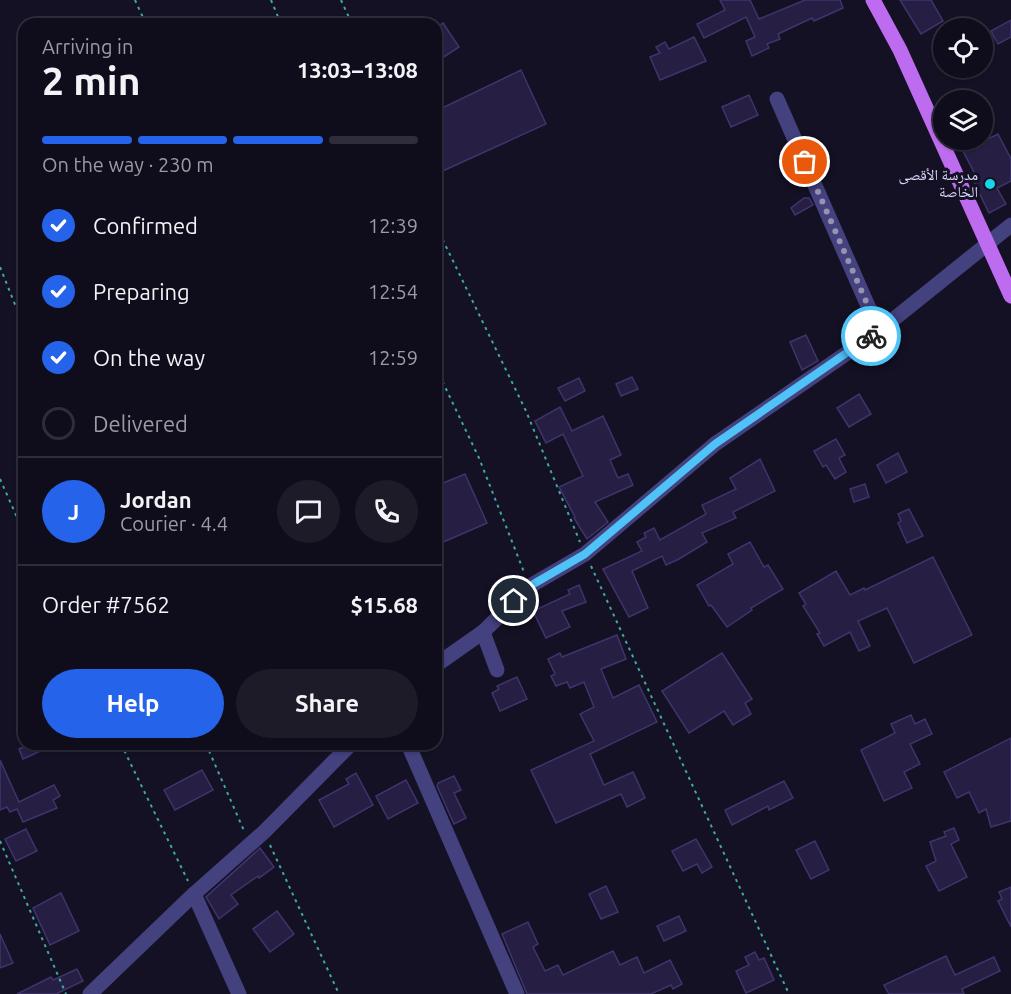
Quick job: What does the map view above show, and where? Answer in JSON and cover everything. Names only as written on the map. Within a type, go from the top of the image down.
[{"type":"main road","points":[[873,0],[900,50],[1011,296]]},
{"type":"street","points":[[777,99],[879,331]]},
{"type":"street","points":[[442,661],[483,632],[530,586],[585,554],[715,444],[879,331],[1011,225]]},
{"type":"street","points":[[483,632],[497,670]]},
{"type":"street","points":[[90,994],[108,987],[194,894],[264,832],[345,750]]},
{"type":"street","points":[[411,750],[517,994]]},
{"type":"street","points":[[194,894],[239,994]]},
{"type":"path","points":[[135,0],[143,18]]},
{"type":"path","points":[[271,0],[278,18]]},
{"type":"path","points":[[341,0],[349,18]]},
{"type":"path","points":[[442,238],[526,411],[585,554],[789,994]]},
{"type":"path","points":[[0,267],[18,312]]},
{"type":"path","points":[[442,381],[479,458],[530,586]]},
{"type":"path","points":[[0,479],[18,520]]},
{"type":"path","points":[[124,750],[194,894]]},
{"type":"path","points":[[209,750],[249,843]]},
{"type":"path","points":[[264,832],[339,994]]},
{"type":"path","points":[[0,841],[66,994]]},
{"type":"building","points":[[720,0],[750,0],[759,19],[805,0],[840,0],[843,8],[814,21],[812,18],[778,34],[780,39],[767,44],[769,48],[752,56],[746,41],[755,37],[746,17],[704,38],[697,24],[725,10]]},
{"type":"building","points":[[900,0],[931,0],[941,18],[933,18],[933,27],[921,34]]},
{"type":"building","points":[[1011,20],[1011,37],[998,44],[993,30]]},
{"type":"building","points":[[442,24],[459,47],[442,58]]},
{"type":"building","points":[[694,37],[706,61],[660,80],[650,57],[660,53],[656,47],[665,42],[669,49]]},
{"type":"building","points":[[521,70],[546,124],[442,171],[442,108]]},
{"type":"building","points":[[749,95],[758,115],[731,127],[722,107]]},
{"type":"building","points":[[998,134],[1011,159],[1011,181],[997,188],[1006,204],[989,213],[973,180],[977,178],[963,151],[993,150],[993,136]]},
{"type":"building","points":[[804,198],[809,198],[813,205],[795,215],[791,208]]},
{"type":"building","points":[[806,335],[818,361],[802,370],[790,342]]},
{"type":"building","points":[[632,377],[638,389],[621,396],[616,384]]},
{"type":"building","points":[[579,378],[585,391],[565,401],[558,388]]},
{"type":"building","points":[[859,394],[871,414],[849,427],[837,408]]},
{"type":"building","points":[[560,407],[572,431],[603,416],[621,455],[610,460],[618,478],[628,474],[633,485],[595,502],[608,522],[587,539],[559,487],[583,476],[563,434],[546,443],[535,421]]},
{"type":"building","points":[[836,439],[845,455],[839,458],[846,472],[835,479],[826,465],[823,467],[814,451]]},
{"type":"building","points":[[898,453],[907,472],[886,483],[877,465]]},
{"type":"building","points":[[760,459],[775,491],[733,512],[736,518],[702,533],[707,542],[679,559],[666,565],[662,556],[632,571],[648,608],[629,617],[603,569],[642,551],[637,542],[646,537],[644,533],[654,528],[660,540],[706,514],[702,505],[736,489],[730,478]]},
{"type":"building","points":[[465,474],[487,523],[442,543],[442,484]]},
{"type":"building","points":[[865,484],[869,497],[854,502],[850,489]]},
{"type":"building","points":[[909,509],[923,536],[907,543],[898,523],[901,521],[898,514]]},
{"type":"building","points":[[750,542],[764,567],[768,565],[783,589],[751,608],[752,610],[727,627],[711,605],[709,606],[697,585],[733,564],[728,554]]},
{"type":"building","points":[[933,557],[972,635],[914,663],[887,608],[858,621],[870,646],[859,651],[850,632],[824,646],[817,634],[820,633],[803,606],[806,604],[799,593],[836,571],[850,595]]},
{"type":"building","points":[[579,585],[586,602],[562,611],[570,627],[546,638],[533,611],[570,594],[568,590]]},
{"type":"building","points":[[617,635],[626,659],[601,669],[613,698],[639,685],[657,722],[590,754],[604,785],[633,772],[645,798],[627,807],[621,794],[556,823],[531,770],[594,741],[580,714],[594,707],[584,682],[570,688],[567,682],[556,686],[551,676],[555,674],[548,659],[560,653],[562,657]]},
{"type":"building","points":[[722,653],[752,699],[745,703],[751,714],[733,725],[724,711],[689,733],[662,691]]},
{"type":"building","points":[[517,677],[527,699],[500,711],[492,693],[499,689],[497,686]]},
{"type":"building","points":[[911,715],[915,724],[925,719],[932,734],[910,744],[920,764],[904,772],[912,788],[884,801],[861,750],[895,733],[891,724]]},
{"type":"building","points":[[1011,738],[1011,821],[991,827],[986,809],[979,813],[969,792],[957,798],[944,772]]},
{"type":"building","points":[[19,750],[43,750],[23,759]]},
{"type":"building","points":[[0,760],[19,802],[54,785],[60,796],[53,800],[57,808],[23,822],[17,809],[10,812],[7,807],[0,810]]},
{"type":"building","points":[[202,770],[213,790],[175,810],[164,790]]},
{"type":"building","points":[[356,773],[373,805],[334,827],[319,800],[349,784],[346,779]]},
{"type":"building","points":[[454,776],[461,790],[454,793],[466,818],[454,824],[437,786],[438,783]]},
{"type":"building","points":[[406,780],[418,803],[388,819],[376,796]]},
{"type":"building","points":[[784,781],[793,798],[769,810],[768,806],[732,825],[725,810]]},
{"type":"building","points":[[954,828],[959,840],[951,844],[967,877],[939,891],[926,866],[936,861],[930,842],[946,836],[944,832]]},
{"type":"building","points":[[26,829],[37,851],[16,861],[5,839]]},
{"type":"building","points":[[696,839],[712,867],[702,873],[697,864],[683,871],[672,851]]},
{"type":"building","points":[[815,841],[829,870],[811,879],[796,850]]},
{"type":"building","points":[[260,848],[274,867],[231,895],[238,904],[219,919],[206,897]]},
{"type":"building","points":[[606,886],[618,912],[601,919],[589,894]]},
{"type":"building","points":[[1011,887],[1011,927],[998,901],[1002,899],[999,892]]},
{"type":"building","points":[[61,893],[79,931],[50,945],[33,908]]},
{"type":"building","points":[[277,911],[294,934],[270,952],[253,929]]},
{"type":"building","points":[[679,916],[686,931],[664,941],[657,926]]},
{"type":"building","points":[[528,922],[538,944],[533,947],[545,971],[558,965],[563,975],[613,951],[620,965],[637,957],[644,973],[670,960],[682,984],[673,989],[671,985],[651,994],[527,994],[502,934]]},
{"type":"building","points":[[0,934],[13,963],[0,968]]},
{"type":"building","points":[[755,952],[759,960],[764,958],[774,980],[746,993],[736,971],[749,965],[745,957]]},
{"type":"building","points":[[946,956],[955,975],[994,957],[1000,971],[962,989],[964,994],[889,994],[884,985]]},
{"type":"building","points":[[77,969],[83,981],[56,994],[17,994],[51,977],[53,980]]},
{"type":"way so far","points":[[805,162],[879,331],[871,336]]},
{"type":"place","name":"مدرسة الأقصى الخاصة","points":[[990,184]]},
{"type":"route","points":[[514,601],[530,586],[585,554],[715,444],[871,336]]}]
